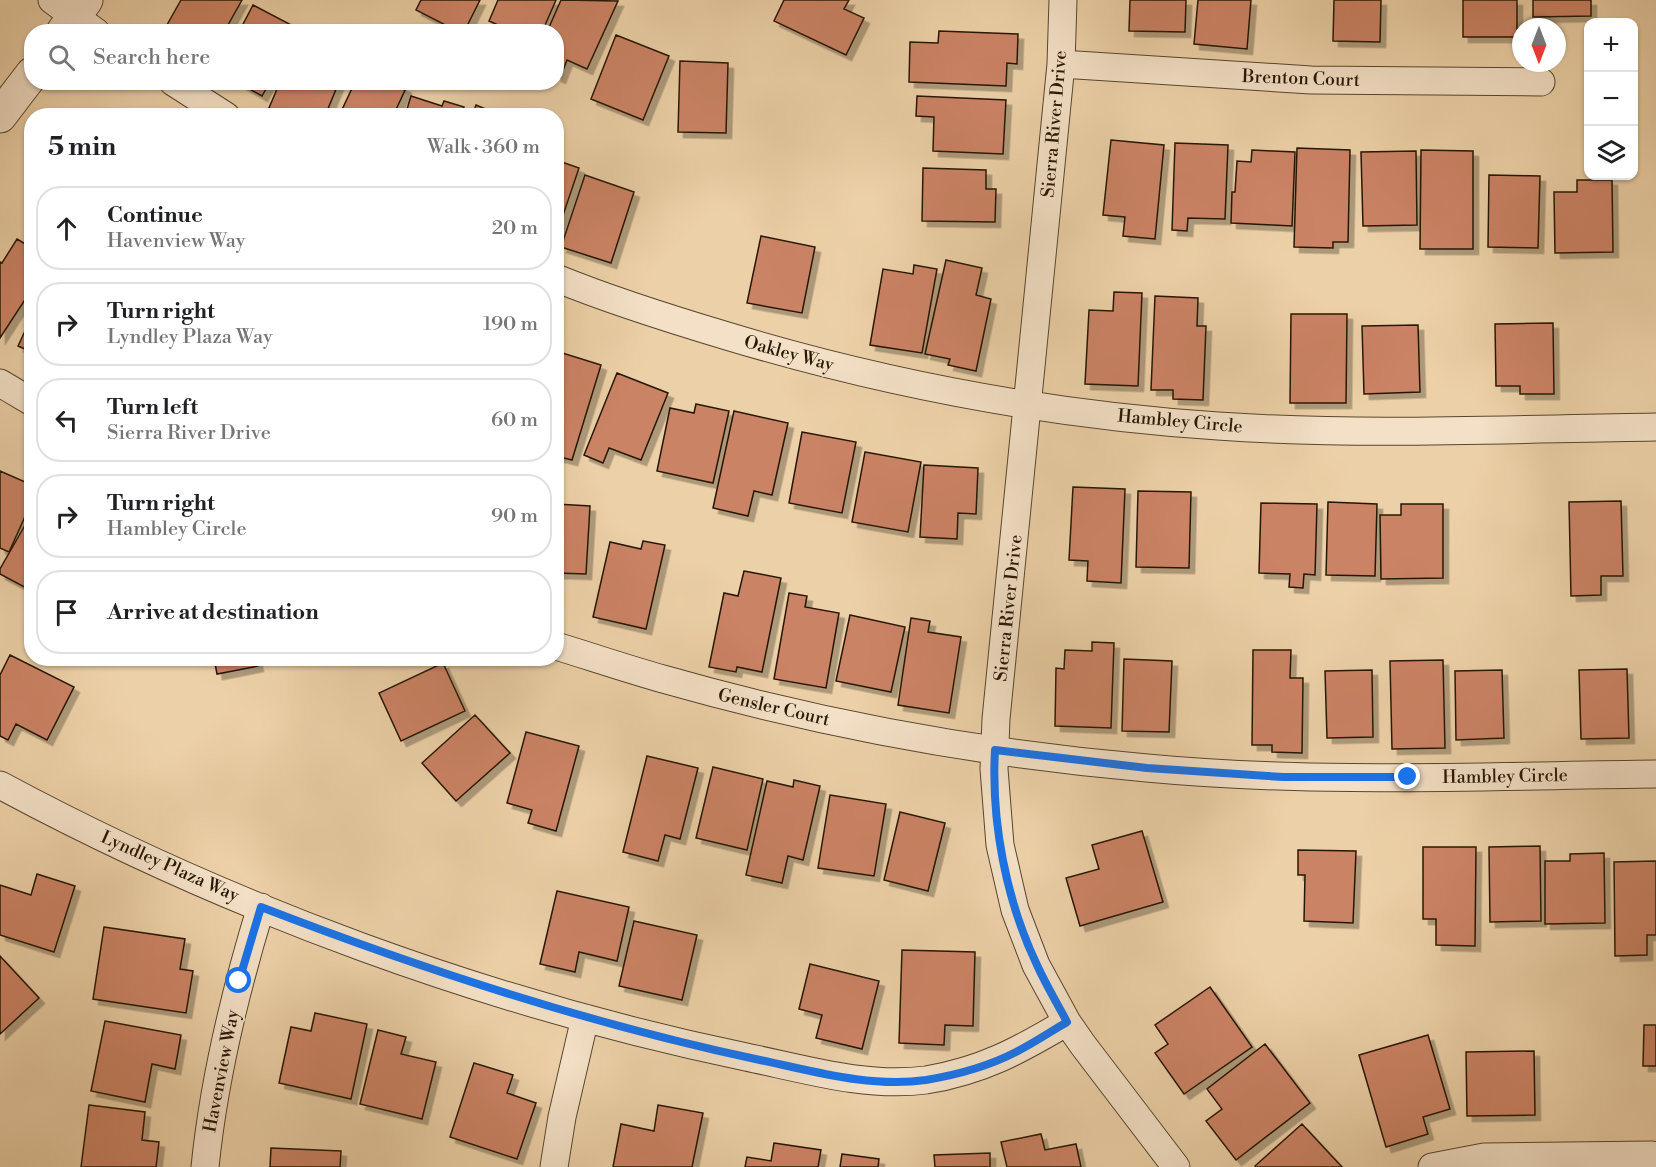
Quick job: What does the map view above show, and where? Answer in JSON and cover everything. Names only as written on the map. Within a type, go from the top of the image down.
[{"type":"street","name":"Sierra River Drive","points":[[1063,0],[1061,64],[996,719],[994,770],[1000,845],[1016,910],[1036,965],[1067,1022],[1176,1167]]},
{"type":"street","name":"Brenton Court","points":[[1061,64],[1311,80],[1541,82]]},
{"type":"street","points":[[0,116],[24,84]]},
{"type":"street","points":[[185,90],[214,108]]},
{"type":"street","name":"Oakley Way","points":[[564,281],[673,320],[785,353],[898,381],[1028,405]]},
{"type":"street","points":[[0,383],[24,397]]},
{"type":"street","name":"Hambley Circle","points":[[1028,405],[1217,426],[1334,431],[1656,428]]},
{"type":"street","name":"Gensler Court","points":[[564,649],[661,679],[748,702],[880,731],[995,750]]},
{"type":"street","name":"Hambley Circle","points":[[995,750],[1147,768],[1283,777],[1656,774]]},
{"type":"street","name":"Lyndley Plaza Way","points":[[0,785],[146,857],[261,907],[357,944],[453,978],[585,1018],[700,1047],[847,1078],[876,1081],[924,1080],[971,1070],[1016,1052],[1067,1022]]},
{"type":"street","name":"Havenview Way","points":[[206,1167],[211,1113],[239,981],[261,907]]},
{"type":"street","points":[[554,1167],[562,1117],[585,1018]]},
{"type":"street","points":[[1432,1167],[1484,1157],[1652,1155]]},
{"type":"building","points":[[181,0],[242,0],[228,24],[168,24]]},
{"type":"building","points":[[421,0],[480,0],[468,24],[443,24],[416,10]]},
{"type":"building","points":[[498,0],[556,0],[546,24],[496,24],[489,21]]},
{"type":"building","points":[[561,0],[618,1],[587,69],[567,60],[564,68],[564,24],[550,24]]},
{"type":"building","points":[[784,0],[849,0],[844,9],[864,18],[846,55],[774,21]]},
{"type":"building","points":[[1130,0],[1186,0],[1185,32],[1129,31]]},
{"type":"building","points":[[1198,0],[1251,0],[1247,49],[1194,44]]},
{"type":"building","points":[[1334,0],[1381,0],[1380,42],[1333,41]]},
{"type":"building","points":[[1463,0],[1517,0],[1517,18],[1512,18],[1512,37],[1463,37]]},
{"type":"building","points":[[1533,0],[1591,0],[1591,16],[1533,17]]},
{"type":"building","points":[[253,5],[289,24],[243,24]]},
{"type":"building","points":[[939,31],[1018,34],[1017,64],[1007,63],[1006,86],[909,82],[910,42],[938,43]]},
{"type":"building","points":[[616,35],[669,56],[643,120],[591,99]]},
{"type":"building","points":[[680,61],[728,63],[726,133],[678,132]]},
{"type":"building","points":[[251,90],[265,90],[262,96]]},
{"type":"building","points":[[277,90],[336,90],[328,108],[269,108]]},
{"type":"building","points":[[351,90],[405,90],[397,108],[343,108]]},
{"type":"building","points":[[411,96],[442,106],[444,101],[464,107],[464,108],[407,108]]},
{"type":"building","points":[[917,96],[1006,100],[1003,154],[933,151],[934,117],[916,116]]},
{"type":"building","points":[[1111,140],[1164,145],[1155,239],[1123,236],[1125,217],[1103,215]]},
{"type":"building","points":[[1175,143],[1228,145],[1225,219],[1188,218],[1187,231],[1172,230]]},
{"type":"building","points":[[1297,148],[1350,150],[1348,242],[1333,242],[1333,248],[1294,247]]},
{"type":"building","points":[[1252,150],[1295,152],[1292,226],[1231,223],[1232,192],[1235,192],[1237,161],[1251,162]]},
{"type":"building","points":[[1421,150],[1473,151],[1473,249],[1420,249]]},
{"type":"building","points":[[1416,151],[1417,225],[1363,226],[1361,152]]},
{"type":"building","points":[[564,163],[579,168],[564,212]]},
{"type":"building","points":[[923,168],[986,170],[986,189],[996,189],[995,222],[922,221]]},
{"type":"building","points":[[585,175],[634,192],[611,263],[564,248],[564,238]]},
{"type":"building","points":[[1489,175],[1540,176],[1538,248],[1488,247]]},
{"type":"building","points":[[1577,180],[1612,180],[1613,252],[1555,253],[1554,192],[1577,192]]},
{"type":"building","points":[[761,236],[815,247],[802,313],[747,303]]},
{"type":"building","points":[[17,239],[24,243],[24,301],[0,338],[0,262],[2,263]]},
{"type":"building","points":[[946,260],[982,268],[976,295],[991,299],[976,371],[948,365],[950,359],[925,354]]},
{"type":"building","points":[[914,265],[937,269],[922,353],[870,345],[883,269],[913,274]]},
{"type":"building","points":[[1114,292],[1142,293],[1138,386],[1085,384],[1089,310],[1113,311]]},
{"type":"building","points":[[1155,296],[1198,298],[1197,326],[1206,326],[1203,400],[1173,399],[1173,390],[1151,390]]},
{"type":"building","points":[[1291,314],[1347,314],[1346,403],[1290,403]]},
{"type":"building","points":[[1553,323],[1554,394],[1520,394],[1520,386],[1496,386],[1495,324]]},
{"type":"building","points":[[1418,325],[1420,392],[1364,394],[1362,326]]},
{"type":"building","points":[[24,333],[24,349],[18,346]]},
{"type":"building","points":[[564,353],[601,365],[572,460],[564,458]]},
{"type":"building","points":[[617,373],[668,393],[641,460],[609,448],[603,463],[584,455]]},
{"type":"building","points":[[696,404],[729,411],[713,483],[657,471],[670,408],[694,413]]},
{"type":"building","points":[[734,411],[788,423],[772,495],[754,491],[748,516],[713,508]]},
{"type":"building","points":[[802,432],[856,442],[842,513],[789,503]]},
{"type":"building","points":[[865,452],[921,462],[908,532],[852,522]]},
{"type":"building","points":[[924,465],[978,468],[976,514],[958,513],[957,539],[920,537]]},
{"type":"building","points":[[0,471],[24,482],[24,519],[9,552],[0,548]]},
{"type":"building","points":[[1073,487],[1125,489],[1121,583],[1087,581],[1088,561],[1069,560]]},
{"type":"building","points":[[1138,491],[1191,492],[1189,568],[1136,567]]},
{"type":"building","points":[[1621,501],[1623,576],[1601,576],[1601,595],[1571,596],[1569,502]]},
{"type":"building","points":[[1328,502],[1377,504],[1375,576],[1326,575]]},
{"type":"building","points":[[1261,503],[1317,504],[1315,575],[1304,574],[1303,588],[1289,587],[1290,574],[1259,573]]},
{"type":"building","points":[[564,504],[590,506],[586,574],[564,573]]},
{"type":"building","points":[[1401,504],[1443,504],[1443,578],[1381,579],[1380,515],[1401,515]]},
{"type":"building","points":[[24,527],[24,587],[0,574],[0,569]]},
{"type":"building","points":[[643,541],[665,545],[646,629],[593,617],[610,542],[641,549]]},
{"type":"building","points":[[744,571],[781,578],[762,672],[737,667],[736,672],[709,667],[724,593],[738,596]]},
{"type":"building","points":[[789,593],[807,596],[805,607],[839,613],[826,688],[774,679]]},
{"type":"building","points":[[850,615],[905,627],[891,692],[836,681]]},
{"type":"building","points":[[911,618],[930,621],[928,632],[961,637],[949,713],[898,705]]},
{"type":"building","points":[[1092,642],[1114,643],[1111,728],[1055,726],[1056,668],[1064,669],[1065,650],[1092,651]]},
{"type":"building","points":[[1253,650],[1291,650],[1290,678],[1303,678],[1302,753],[1272,752],[1272,745],[1252,745]]},
{"type":"building","points":[[10,655],[24,662],[24,666],[32,666],[74,687],[47,740],[16,724],[8,740],[0,736],[0,675]]},
{"type":"building","points":[[1124,659],[1172,661],[1169,732],[1122,731]]},
{"type":"building","points":[[1443,660],[1445,748],[1392,749],[1390,661]]},
{"type":"building","points":[[216,666],[258,666],[217,674]]},
{"type":"building","points":[[437,666],[444,666],[465,711],[401,741],[379,693]]},
{"type":"building","points":[[1627,669],[1629,738],[1581,739],[1579,670]]},
{"type":"building","points":[[1372,670],[1373,737],[1327,738],[1325,671]]},
{"type":"building","points":[[1502,670],[1504,738],[1456,740],[1455,671]]},
{"type":"building","points":[[475,715],[510,753],[456,801],[422,763]]},
{"type":"building","points":[[526,732],[579,746],[556,831],[528,823],[532,810],[507,803]]},
{"type":"building","points":[[647,756],[698,768],[680,839],[665,835],[658,861],[623,852]]},
{"type":"building","points":[[713,767],[763,779],[747,850],[696,838]]},
{"type":"building","points":[[794,780],[820,786],[803,860],[788,856],[782,883],[746,875],[767,781],[793,787]]},
{"type":"building","points":[[830,795],[886,804],[874,876],[818,868]]},
{"type":"building","points":[[900,812],[945,823],[928,891],[884,880]]},
{"type":"building","points":[[1142,831],[1163,902],[1080,926],[1066,878],[1099,869],[1092,845]]},
{"type":"building","points":[[1540,846],[1541,921],[1490,922],[1489,847]]},
{"type":"building","points":[[1423,847],[1476,847],[1475,946],[1436,945],[1436,919],[1423,919]]},
{"type":"building","points":[[1298,850],[1356,851],[1353,923],[1304,921],[1305,875],[1298,875]]},
{"type":"building","points":[[1604,853],[1605,923],[1545,924],[1545,861],[1570,861],[1570,854]]},
{"type":"building","points":[[1656,861],[1656,935],[1647,935],[1647,955],[1615,956],[1614,862]]},
{"type":"building","points":[[37,874],[75,886],[54,952],[0,935],[0,885],[31,895]]},
{"type":"building","points":[[557,891],[629,907],[617,961],[579,952],[575,972],[540,964]]},
{"type":"building","points":[[634,921],[697,935],[682,1000],[619,986]]},
{"type":"building","points":[[104,927],[185,939],[180,969],[193,971],[186,1013],[93,999]]},
{"type":"building","points":[[902,950],[975,952],[973,1026],[945,1025],[944,1045],[899,1043]]},
{"type":"building","points":[[0,956],[39,998],[0,1034]]},
{"type":"building","points":[[810,964],[879,981],[862,1049],[816,1038],[822,1015],[799,1009]]},
{"type":"building","points":[[1210,987],[1252,1047],[1184,1094],[1155,1053],[1168,1044],[1155,1025]]},
{"type":"building","points":[[315,1013],[367,1024],[351,1099],[279,1083],[291,1027],[311,1031]]},
{"type":"building","points":[[105,1021],[181,1035],[175,1069],[152,1064],[145,1102],[91,1091]]},
{"type":"building","points":[[1644,1025],[1656,1025],[1656,1066],[1643,1066]]},
{"type":"building","points":[[378,1030],[406,1037],[401,1054],[436,1062],[422,1119],[360,1104]]},
{"type":"building","points":[[1428,1035],[1450,1109],[1423,1117],[1428,1134],[1386,1147],[1359,1055]]},
{"type":"building","points":[[1265,1044],[1310,1103],[1236,1160],[1206,1121],[1222,1109],[1207,1089]]},
{"type":"building","points":[[1534,1051],[1535,1115],[1467,1116],[1466,1052]]},
{"type":"building","points":[[474,1063],[513,1075],[507,1093],[536,1103],[517,1159],[450,1137]]},
{"type":"building","points":[[89,1105],[145,1112],[142,1140],[159,1142],[156,1167],[81,1167]]},
{"type":"building","points":[[658,1105],[703,1113],[692,1167],[613,1167],[621,1124],[654,1131]]},
{"type":"building","points":[[1302,1124],[1342,1167],[1255,1166]]},
{"type":"building","points":[[1041,1134],[1045,1150],[1076,1144],[1081,1167],[1007,1167],[1001,1142]]},
{"type":"building","points":[[774,1143],[821,1150],[818,1167],[745,1167],[747,1157],[771,1161]]},
{"type":"building","points":[[271,1148],[341,1151],[340,1167],[270,1167]]},
{"type":"building","points":[[990,1153],[990,1167],[935,1167],[934,1155]]},
{"type":"building","points":[[842,1154],[879,1159],[878,1167],[840,1167]]},
{"type":"route","points":[[239,981],[261,907],[453,978],[585,1018],[700,1047],[847,1078],[876,1081],[924,1080],[971,1070],[1016,1052],[1067,1022],[1036,965],[1016,910],[1000,845],[994,770],[995,750],[1147,768],[1283,777],[1408,777]]}]
